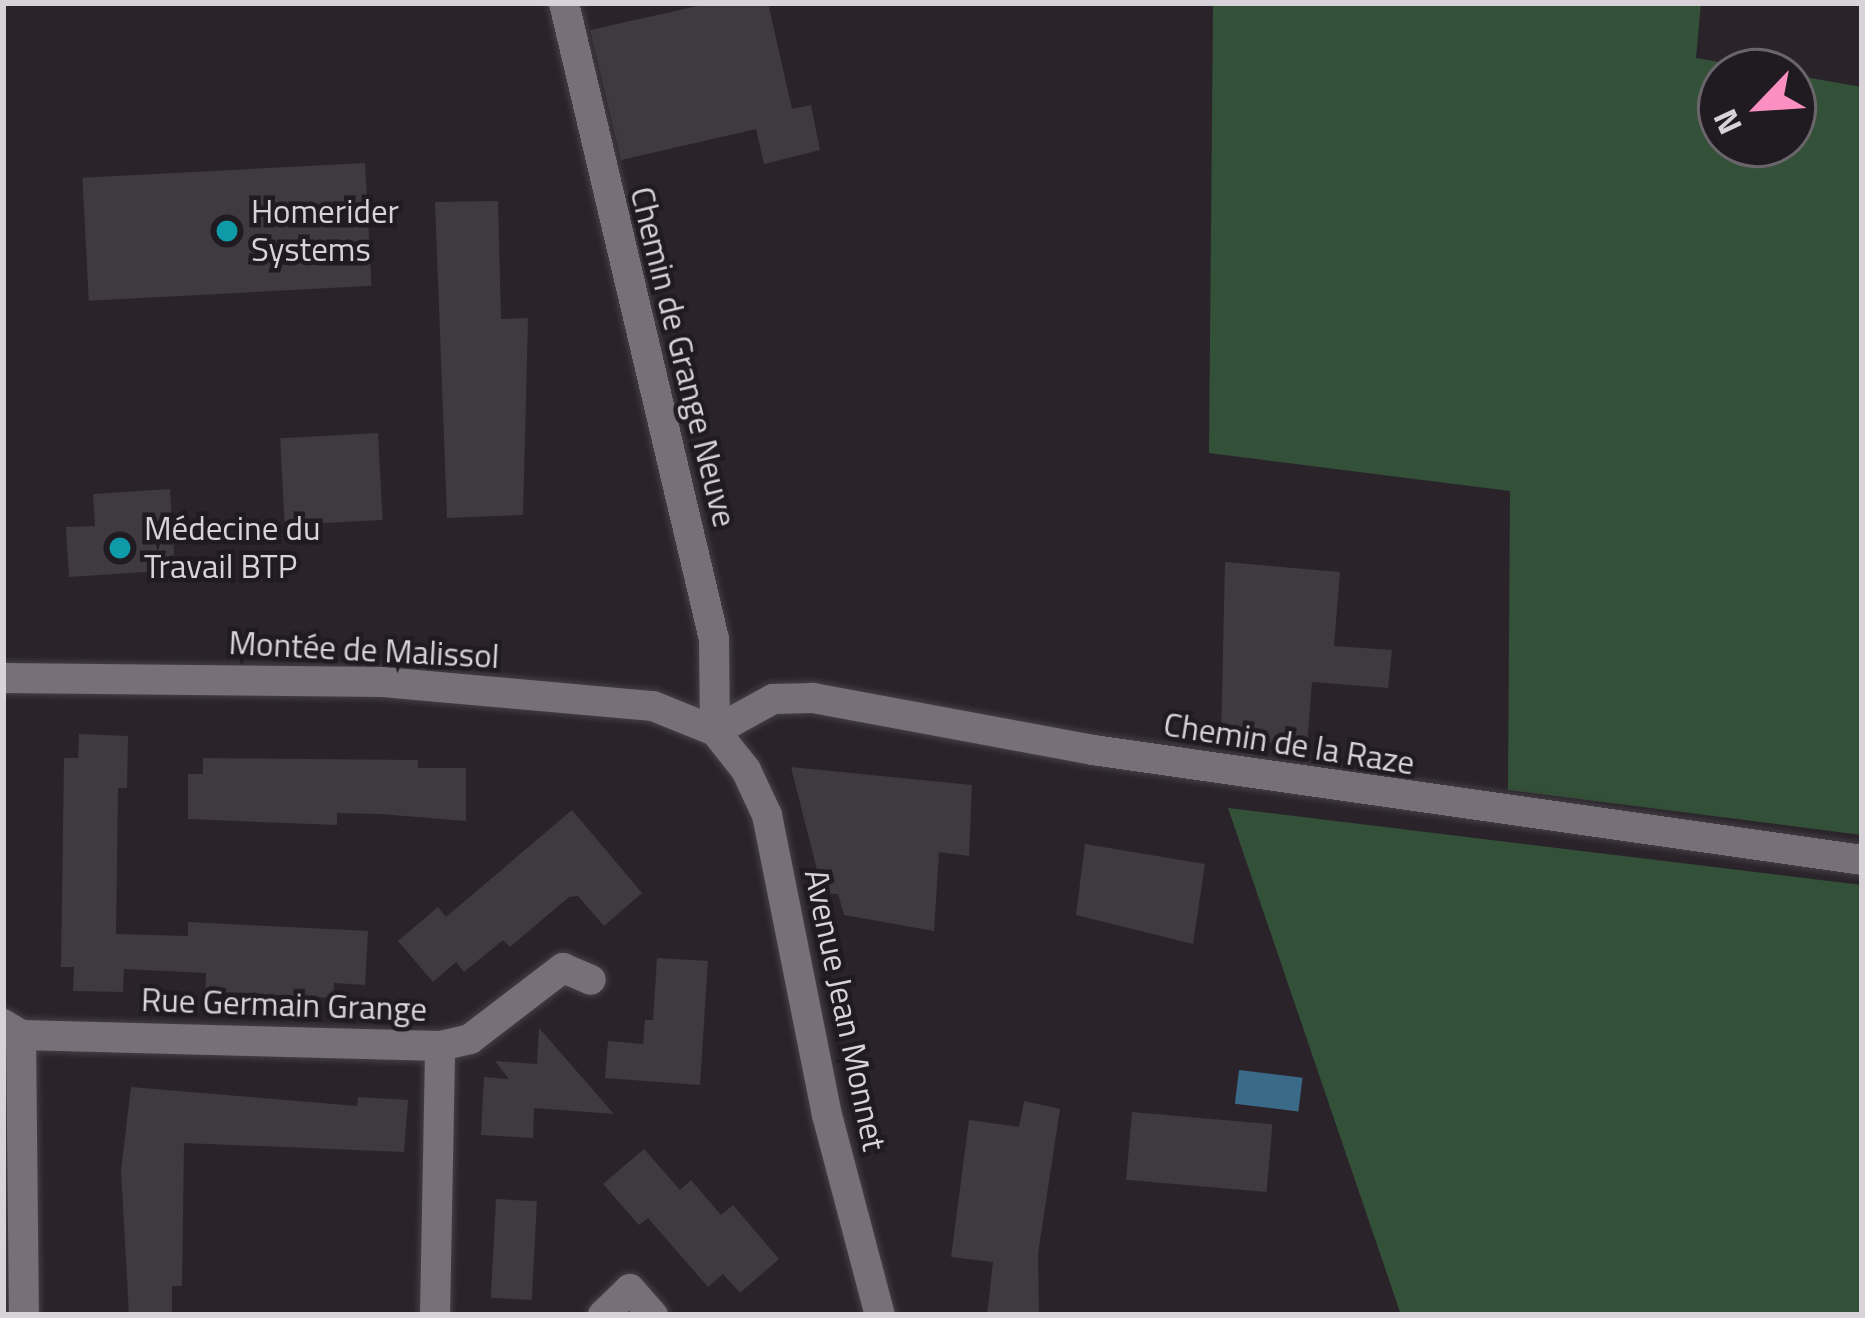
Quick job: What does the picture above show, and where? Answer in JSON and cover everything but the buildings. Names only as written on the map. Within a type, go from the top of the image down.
[{"type":"street","name":"Chemin de Grange Neuve","points":[[563,3],[714,639],[715,731]]},
{"type":"street","name":"Montée de Malissol","points":[[3,678],[383,682],[653,706],[715,731]]},
{"type":"street","name":"Chemin de la Raze","points":[[715,731],[773,699],[813,698],[1093,751],[1862,860]]},
{"type":"street","name":"Avenue Jean Monnet","points":[[715,731],[767,814],[827,1115],[880,1315]]},
{"type":"street","name":"Rue Germain Grange","points":[[12,1029],[440,1046],[470,1039],[563,968],[591,980]]},
{"type":"street","points":[[12,1029],[24,1315]]},
{"type":"street","points":[[435,1315],[440,1046]]},
{"type":"street","points":[[603,1315],[629,1289],[653,1315]]},
{"type":"green space","points":[[1213,3],[1701,3],[1696,58],[1697,168],[1817,168],[1817,79],[1862,87],[1862,835],[1508,790],[1510,491],[1209,453]]},
{"type":"green space","points":[[1228,808],[1862,885],[1862,1315],[1401,1315]]},
{"type":"water","points":[[1239,1070],[1303,1078],[1298,1112],[1235,1104]]},
{"type":"place","name":"Homerider Systems","points":[[227,231]]},
{"type":"place","name":"Médecine du Travail BTP","points":[[120,548]]}]
